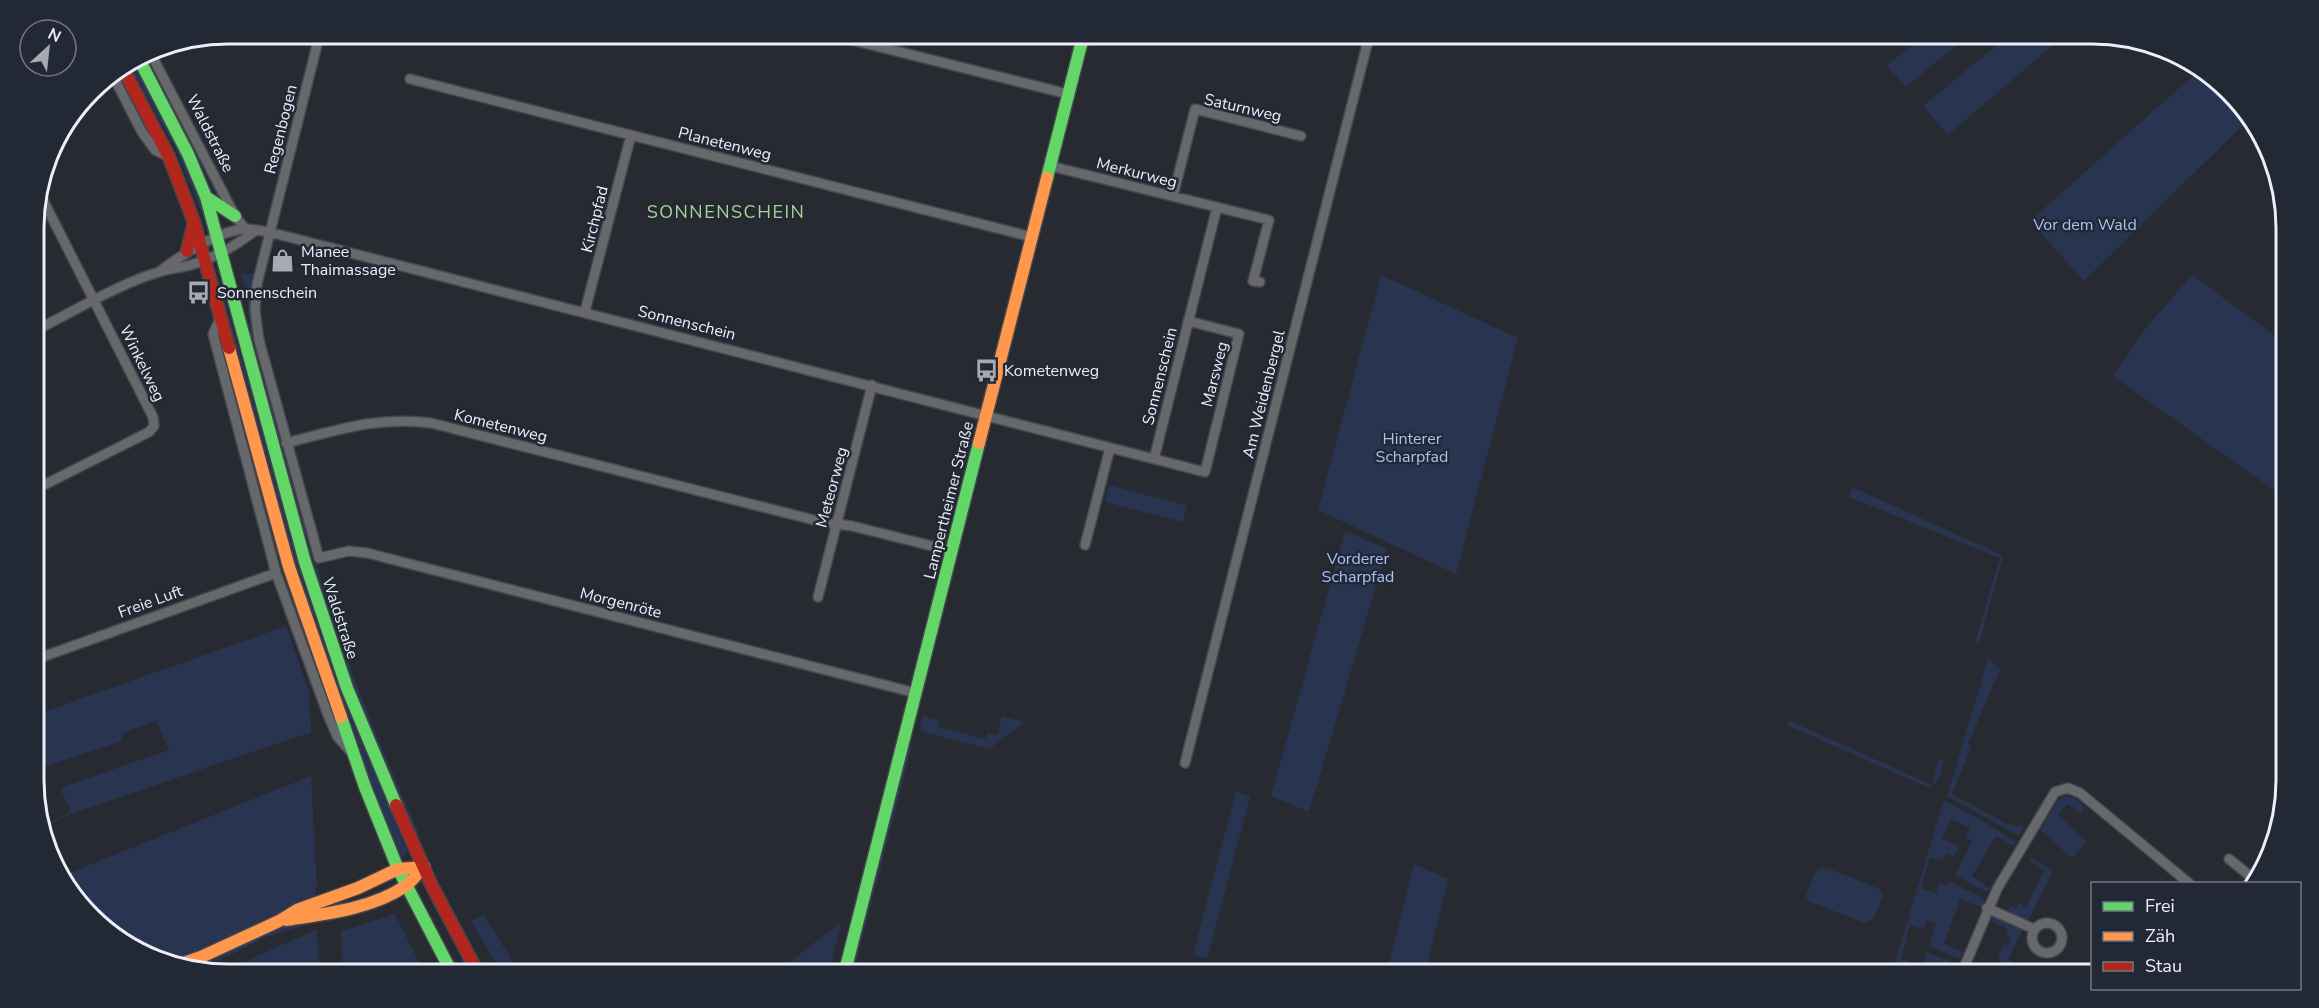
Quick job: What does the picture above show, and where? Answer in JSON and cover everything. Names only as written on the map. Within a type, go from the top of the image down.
[{"type":"main road","name":"Lampertheimer Straße","points":[[847,964],[1081,44]]},
{"type":"main road","name":"Waldstraße","points":[[142,65],[188,154],[206,197],[266,422],[323,621],[368,741],[451,925],[473,964]]},
{"type":"main road","name":"Waldstraße","points":[[126,74],[169,157],[194,222],[289,567],[353,754],[398,869],[447,964]]},
{"type":"main road","points":[[206,197],[236,216]]},
{"type":"main road","points":[[187,251],[194,222]]},
{"type":"main road","points":[[191,961],[279,921],[297,910],[358,888],[398,869],[424,867]]},
{"type":"main road","points":[[279,921],[360,904],[406,886],[424,867]]},
{"type":"main road","points":[[195,961],[201,957]]},
{"type":"street","name":"Regenbogen","points":[[269,232],[317,44]]},
{"type":"street","points":[[868,44],[1068,94]]},
{"type":"street","name":"Am Weidenbergel","points":[[1185,763],[1367,44]]},
{"type":"street","name":"Waldstraße","points":[[154,59],[244,229]]},
{"type":"street","name":"Planetenweg","points":[[410,79],[1032,237]]},
{"type":"street","name":"Waldstraße","points":[[116,82],[142,132],[155,150],[169,157]]},
{"type":"street","name":"Saturnweg","points":[[1173,196],[1195,109],[1301,136]]},
{"type":"street","name":"Kirchpfad","points":[[585,312],[631,135]]},
{"type":"street","name":"Merkurweg","points":[[1050,166],[1269,220],[1253,280],[1260,282]]},
{"type":"street","name":"Winkelweg","points":[[44,485],[149,432],[154,426],[153,417],[45,204]]},
{"type":"street","name":"Sonnenschein","points":[[1154,459],[1217,207]]},
{"type":"street","name":"Sonnenschein","points":[[218,237],[244,229],[269,232],[1204,472]]},
{"type":"street","points":[[160,271],[205,260],[237,244],[256,230]]},
{"type":"street","name":"Waldstraße","points":[[269,232],[257,284],[255,310],[259,340],[319,558]]},
{"type":"street","points":[[44,326],[160,271],[187,251],[218,237]]},
{"type":"street","name":"Waldstraße","points":[[221,317],[213,334],[276,573],[337,736],[353,754]]},
{"type":"street","name":"Marsweg","points":[[1188,321],[1239,333],[1204,472]]},
{"type":"street","name":"Meteorweg","points":[[818,597],[872,385]]},
{"type":"street","name":"Kometenweg","points":[[286,443],[361,423],[384,420],[431,423],[822,522],[952,551]]},
{"type":"street","points":[[1085,544],[1110,448]]},
{"type":"street","name":"Morgenröte","points":[[319,558],[349,551],[367,554],[916,693]]},
{"type":"street","name":"Freie Luft","points":[[43,657],[276,573]]},
{"type":"street","points":[[1965,964],[1987,908],[2049,799],[2055,792],[2062,789],[2068,788],[2080,793],[2188,882]]},
{"type":"street","points":[[2229,859],[2249,875]]},
{"type":"street","points":[[1987,908],[2034,929]]},
{"type":"green space","points":[[1914,44],[1958,44],[1905,87],[1887,65]]},
{"type":"green space","points":[[1999,44],[2054,44],[1948,135],[1923,106]]},
{"type":"green space","points":[[150,61],[224,202],[221,203],[147,63]]},
{"type":"green space","points":[[136,68],[178,146],[205,214],[202,214],[175,147],[131,71]]},
{"type":"green space","name":"Vor dem Wald","points":[[2193,75],[2222,97],[2243,125],[2084,281],[2030,221]]},
{"type":"green space","points":[[241,274],[254,274],[252,312],[254,333],[292,479],[324,587],[363,702],[418,831],[414,834],[371,738],[331,625],[298,521],[250,333],[247,295]]},
{"type":"green space","name":"Hinterer Scharpfad","points":[[1381,275],[1518,338],[1456,574],[1318,510]]},
{"type":"green space","points":[[2192,275],[2276,336],[2276,492],[2113,376],[2144,330]]},
{"type":"green space","points":[[218,277],[318,622],[350,713],[407,850],[405,856],[399,858],[382,820],[294,566],[215,278]]},
{"type":"green space","points":[[1109,485],[1187,506],[1183,522],[1105,502]]},
{"type":"green space","points":[[1852,487],[2002,555],[1979,643],[1975,642],[2000,558],[1849,497]]},
{"type":"green space","name":"Vorderer Scharpfad","points":[[1345,531],[1387,549],[1309,812],[1271,796]]},
{"type":"green space","points":[[286,626],[309,692],[311,732],[71,814],[49,824],[71,812],[60,788],[169,750],[156,721],[121,734],[123,741],[43,767],[43,712]]},
{"type":"green space","points":[[1988,659],[2000,669],[1968,744],[1971,748],[1952,794],[2007,824],[2024,827],[2019,836],[1947,796]]},
{"type":"green space","points":[[923,716],[939,720],[938,727],[985,739],[987,733],[997,735],[1002,716],[1025,722],[989,749],[920,731]]},
{"type":"green space","points":[[1788,720],[1932,785],[1939,758],[1944,762],[1941,774],[1935,783],[1931,786],[1927,787],[1787,725]]},
{"type":"green space","points":[[909,744],[912,746],[856,964],[853,964]]},
{"type":"green space","points":[[311,776],[317,887],[314,898],[181,958],[136,940],[116,926],[97,911],[69,873]]},
{"type":"green space","points":[[1236,791],[1250,797],[1207,959],[1193,955]]},
{"type":"green space","points":[[2065,796],[2073,797],[2085,807],[2081,814],[2068,804],[2058,815],[2087,842],[2072,858],[2040,830],[2058,801]]},
{"type":"green space","points":[[1944,800],[2016,842],[2013,846],[1996,836],[1972,876],[1990,888],[1987,892],[1955,875],[1972,841],[1966,838],[1970,828],[1951,819],[1942,839],[1959,846],[1954,857],[1946,853],[1943,861],[1930,857],[1921,889],[1936,893],[1939,884],[1947,886],[1948,881],[1984,899],[1981,907],[1960,899],[1944,944],[1963,952],[1960,959],[1929,946],[1936,923],[1927,920],[1924,929],[1910,925],[1901,959],[1916,964],[1894,964]]},
{"type":"green space","points":[[2031,858],[2053,871],[2027,922],[2007,912],[2010,906],[2016,909],[2019,903],[2026,907],[2044,871],[2029,861]]},
{"type":"green space","points":[[1414,864],[1448,879],[1428,964],[1389,964]]},
{"type":"green space","points":[[1819,868],[1827,868],[1880,889],[1883,896],[1874,918],[1865,923],[1808,901],[1806,896]]},
{"type":"green space","points":[[395,914],[420,964],[342,964],[341,931]]},
{"type":"green space","points":[[483,914],[514,964],[496,964],[471,921]]},
{"type":"green space","points":[[1995,915],[2023,929],[2008,960],[2012,962],[2011,964],[2001,964],[2002,961],[1998,959],[2003,944],[2008,946],[2011,937],[2006,936],[2008,929],[1991,921]]},
{"type":"green space","points":[[321,919],[266,937],[214,963],[204,963],[273,930]]},
{"type":"green space","points":[[841,922],[831,964],[787,964]]},
{"type":"green space","points":[[317,929],[319,964],[240,964]]},
{"type":"green space","points":[[1927,952],[1956,964],[1941,964],[1937,962],[1936,964],[1924,964]]},
{"type":"traffic: fast","points":[[1047,178],[1081,44]]},
{"type":"traffic: fast","points":[[142,65],[188,154],[206,197],[305,562],[347,688],[396,805]]},
{"type":"traffic: fast","points":[[206,197],[235,216]]},
{"type":"traffic: fast","points":[[847,964],[979,443]]},
{"type":"traffic: fast","points":[[341,717],[365,787],[398,869],[447,964]]},
{"type":"traffic: slow","points":[[979,443],[1047,178]]},
{"type":"traffic: slow","points":[[229,348],[289,567],[341,717]]},
{"type":"traffic: slow","points":[[286,920],[347,910],[377,901],[407,885],[424,867]]},
{"type":"traffic: slow","points":[[191,961],[279,921],[297,910],[358,888],[398,869],[424,867]]},
{"type":"traffic: jam","points":[[126,74],[169,157],[194,222],[229,348]]},
{"type":"traffic: jam","points":[[187,251],[194,223]]},
{"type":"traffic: jam","points":[[396,805],[432,886],[473,964]]},
{"type":"place","name":"Manee Thaimassage","points":[[283,260]]},
{"type":"place","name":"Sonnenschein","points":[[199,292]]},
{"type":"place","name":"Kometenweg","points":[[986,370]]},
{"type":"district","name":"SONNENSCHEIN","points":[[726,212]]}]
